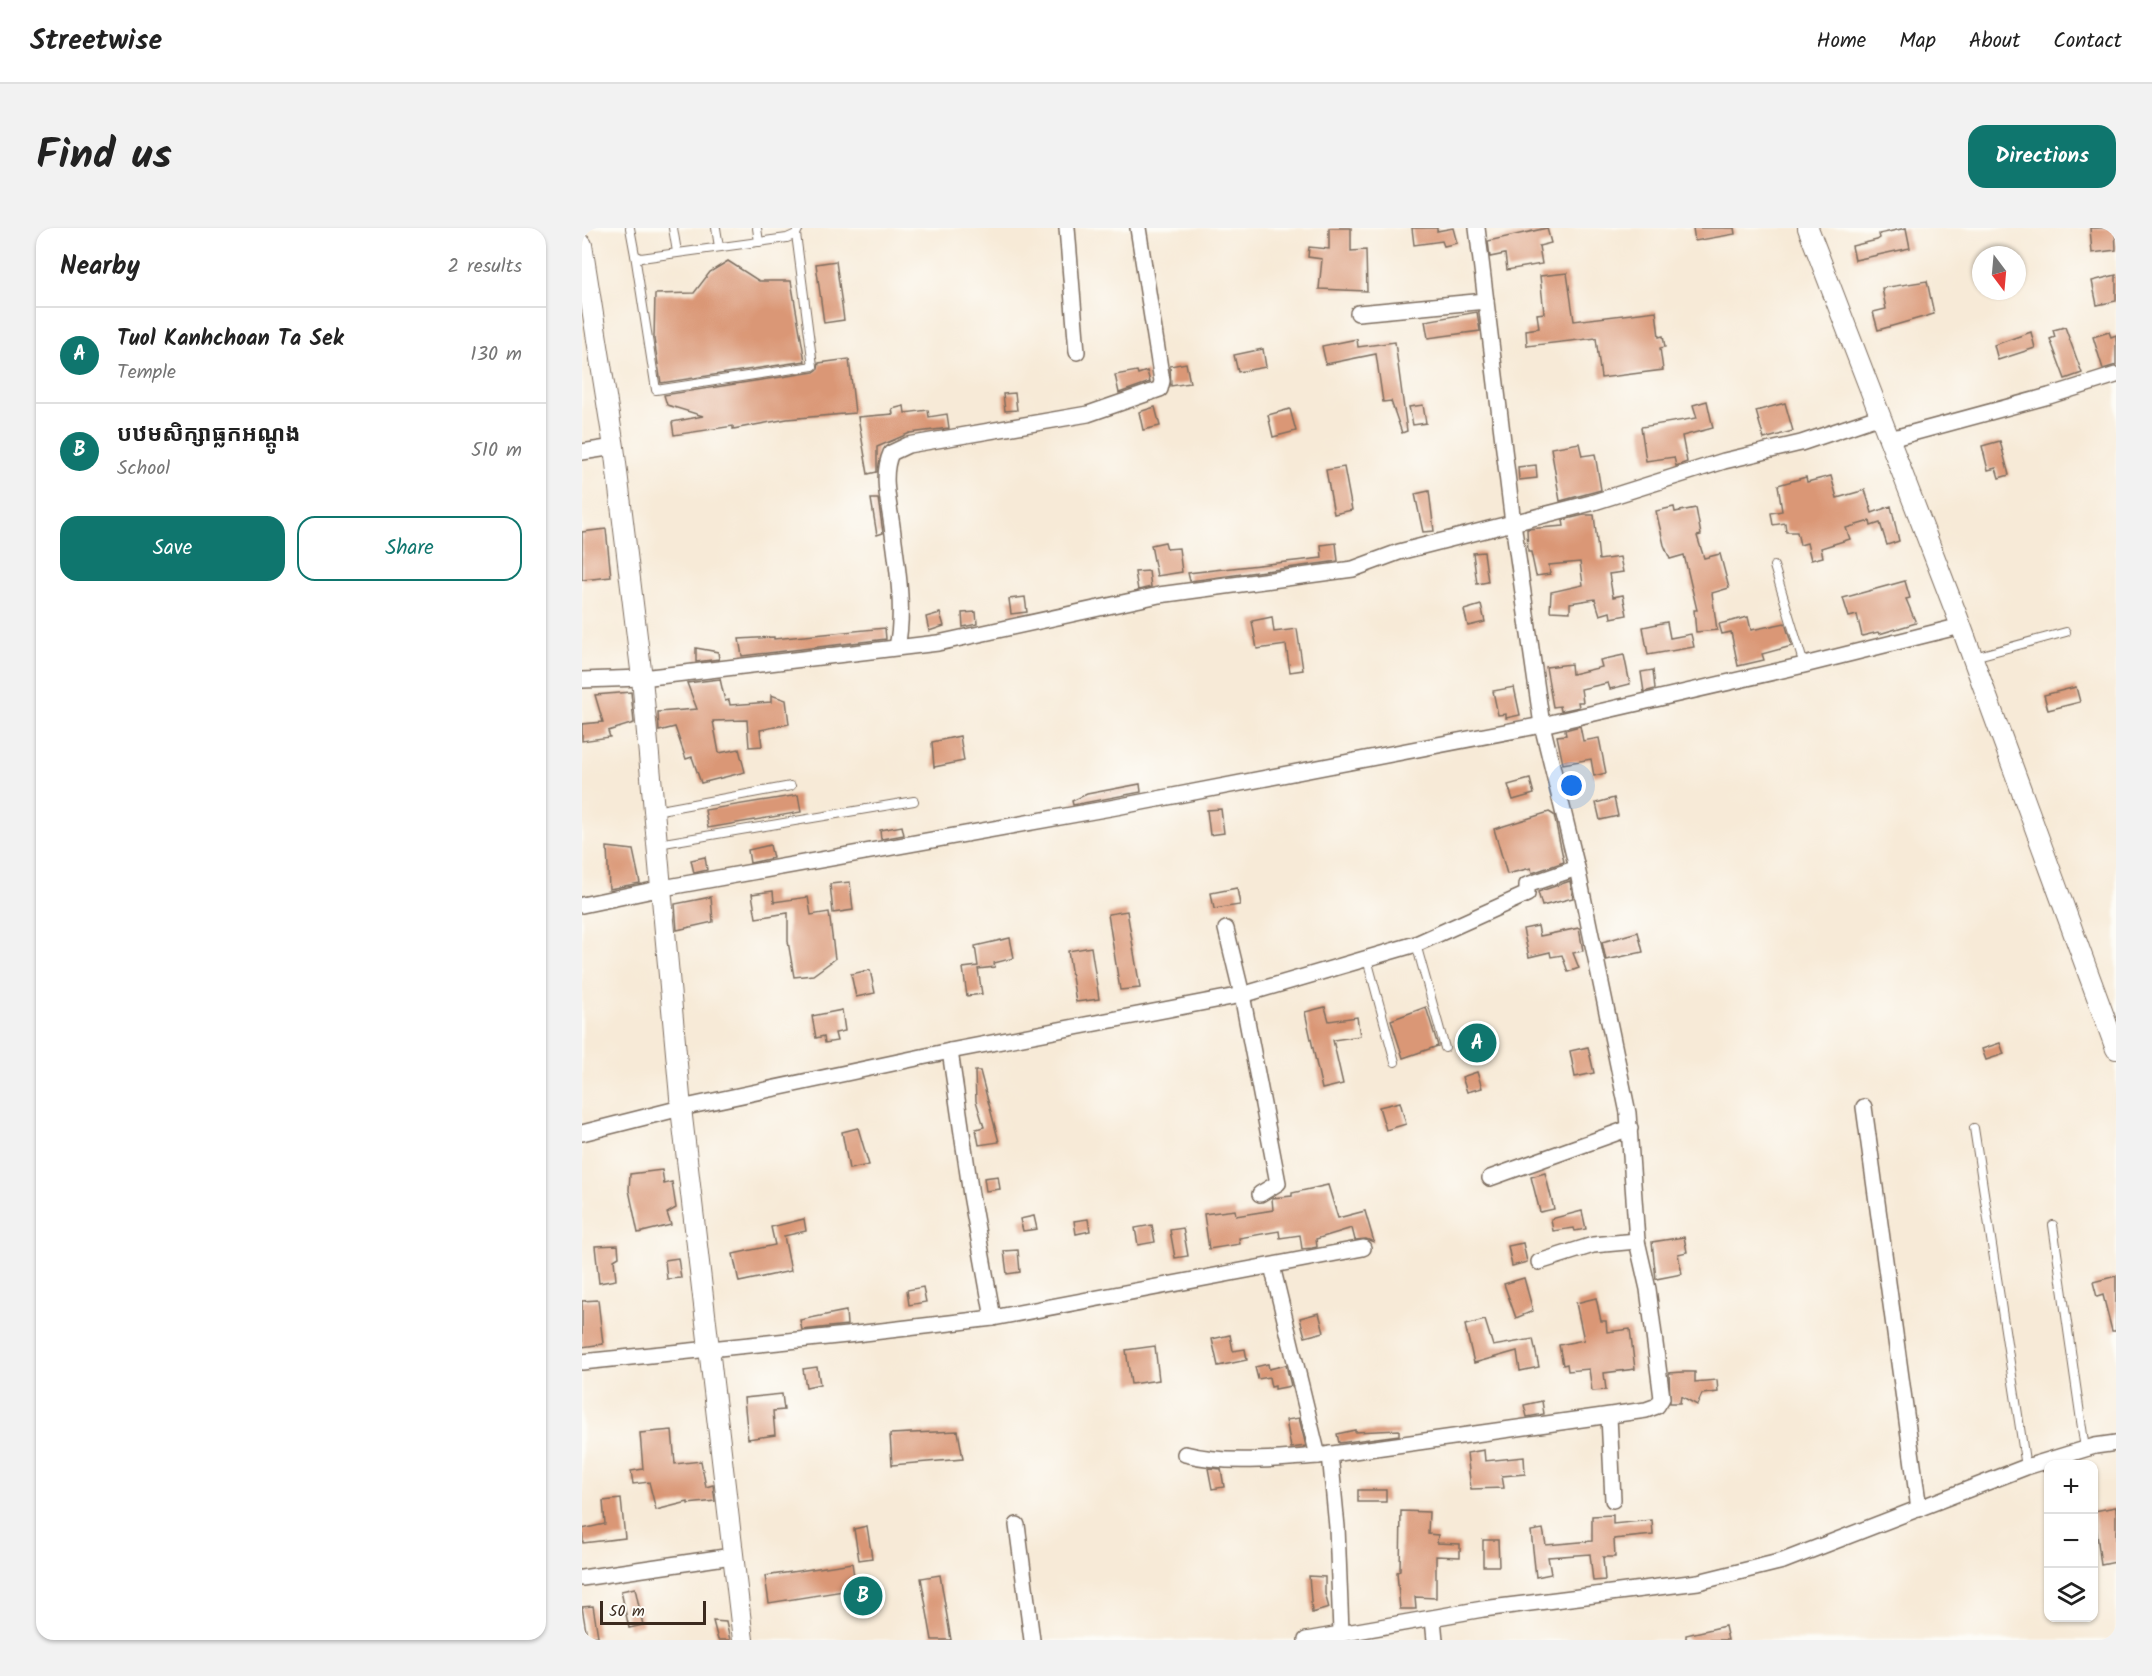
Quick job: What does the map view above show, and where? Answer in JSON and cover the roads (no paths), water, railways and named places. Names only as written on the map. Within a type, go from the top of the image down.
[{"type":"street","points":[[1066,228],[1077,352]]},
{"type":"street","points":[[897,647],[901,626],[899,592],[886,490],[887,461],[891,453],[908,445],[1088,414],[1160,389],[1162,381],[1138,228]]},
{"type":"street","points":[[1185,1454],[1208,1458],[1270,1460],[1324,1455],[1646,1410],[1657,1406],[1662,1398],[1648,1289],[1637,1241],[1630,1128],[1577,868],[1542,725],[1513,523],[1477,228]]},
{"type":"street","points":[[1808,228],[1961,626],[2116,1049]]},
{"type":"street","points":[[582,245],[614,447],[642,678],[663,888],[681,1108],[743,1640]]},
{"type":"street","points":[[1358,313],[1486,301]]},
{"type":"street","points":[[1890,439],[2049,396],[2116,375]]},
{"type":"street","points":[[582,680],[642,678],[938,643],[1159,596],[1353,569],[1399,552],[1591,503],[1724,460],[1801,443],[1881,417]]},
{"type":"street","points":[[582,452],[614,447]]},
{"type":"street","points":[[582,905],[663,888],[1128,805],[1542,725],[1804,665],[1961,626]]},
{"type":"street","points":[[582,1133],[681,1108],[950,1051],[1242,994],[1416,944],[1527,894],[1527,885],[1577,868]]},
{"type":"street","points":[[1226,929],[1242,994],[1278,1183],[1260,1194]]},
{"type":"street","points":[[950,1051],[971,1195],[993,1317]]},
{"type":"street","points":[[1864,1107],[1919,1509]]},
{"type":"street","points":[[1490,1178],[1630,1128]]},
{"type":"street","points":[[1539,1262],[1604,1243],[1637,1241]]},
{"type":"street","points":[[582,1362],[710,1350],[993,1317],[1364,1248]]},
{"type":"street","points":[[1272,1266],[1324,1455],[1337,1527],[1341,1632]]},
{"type":"street","points":[[1609,1416],[1613,1500]]},
{"type":"street","points":[[1306,1640],[1341,1632],[1483,1609],[1698,1582],[1784,1561],[2026,1467],[2085,1449],[2116,1443]]},
{"type":"street","points":[[1017,1525],[1032,1640]]},
{"type":"street","points":[[582,1578],[732,1556]]},
{"type":"street","points":[[1433,1618],[1435,1640]]},
{"type":"lane","points":[[630,228],[656,390],[813,366],[798,231],[787,238],[641,258],[635,255]]},
{"type":"lane","points":[[673,228],[676,252]]},
{"type":"lane","points":[[716,228],[718,247]]},
{"type":"lane","points":[[757,228],[759,242]]},
{"type":"lane","points":[[1774,566],[1804,665]]},
{"type":"lane","points":[[1972,658],[2066,633]]},
{"type":"lane","points":[[655,811],[791,786]]},
{"type":"lane","points":[[658,844],[914,801]]},
{"type":"lane","points":[[1416,944],[1446,1048]]},
{"type":"lane","points":[[1367,959],[1395,1062]]},
{"type":"lane","points":[[1974,1128],[2026,1467]]},
{"type":"lane","points":[[2054,1225],[2085,1449]]},
{"type":"place","name":"Tuol Kanhchoan Ta Sek","points":[[1477,1043]]},
{"type":"place","name":"បឋមសិក្សាធ្លកអណ្តូង","points":[[863,1596]]}]
